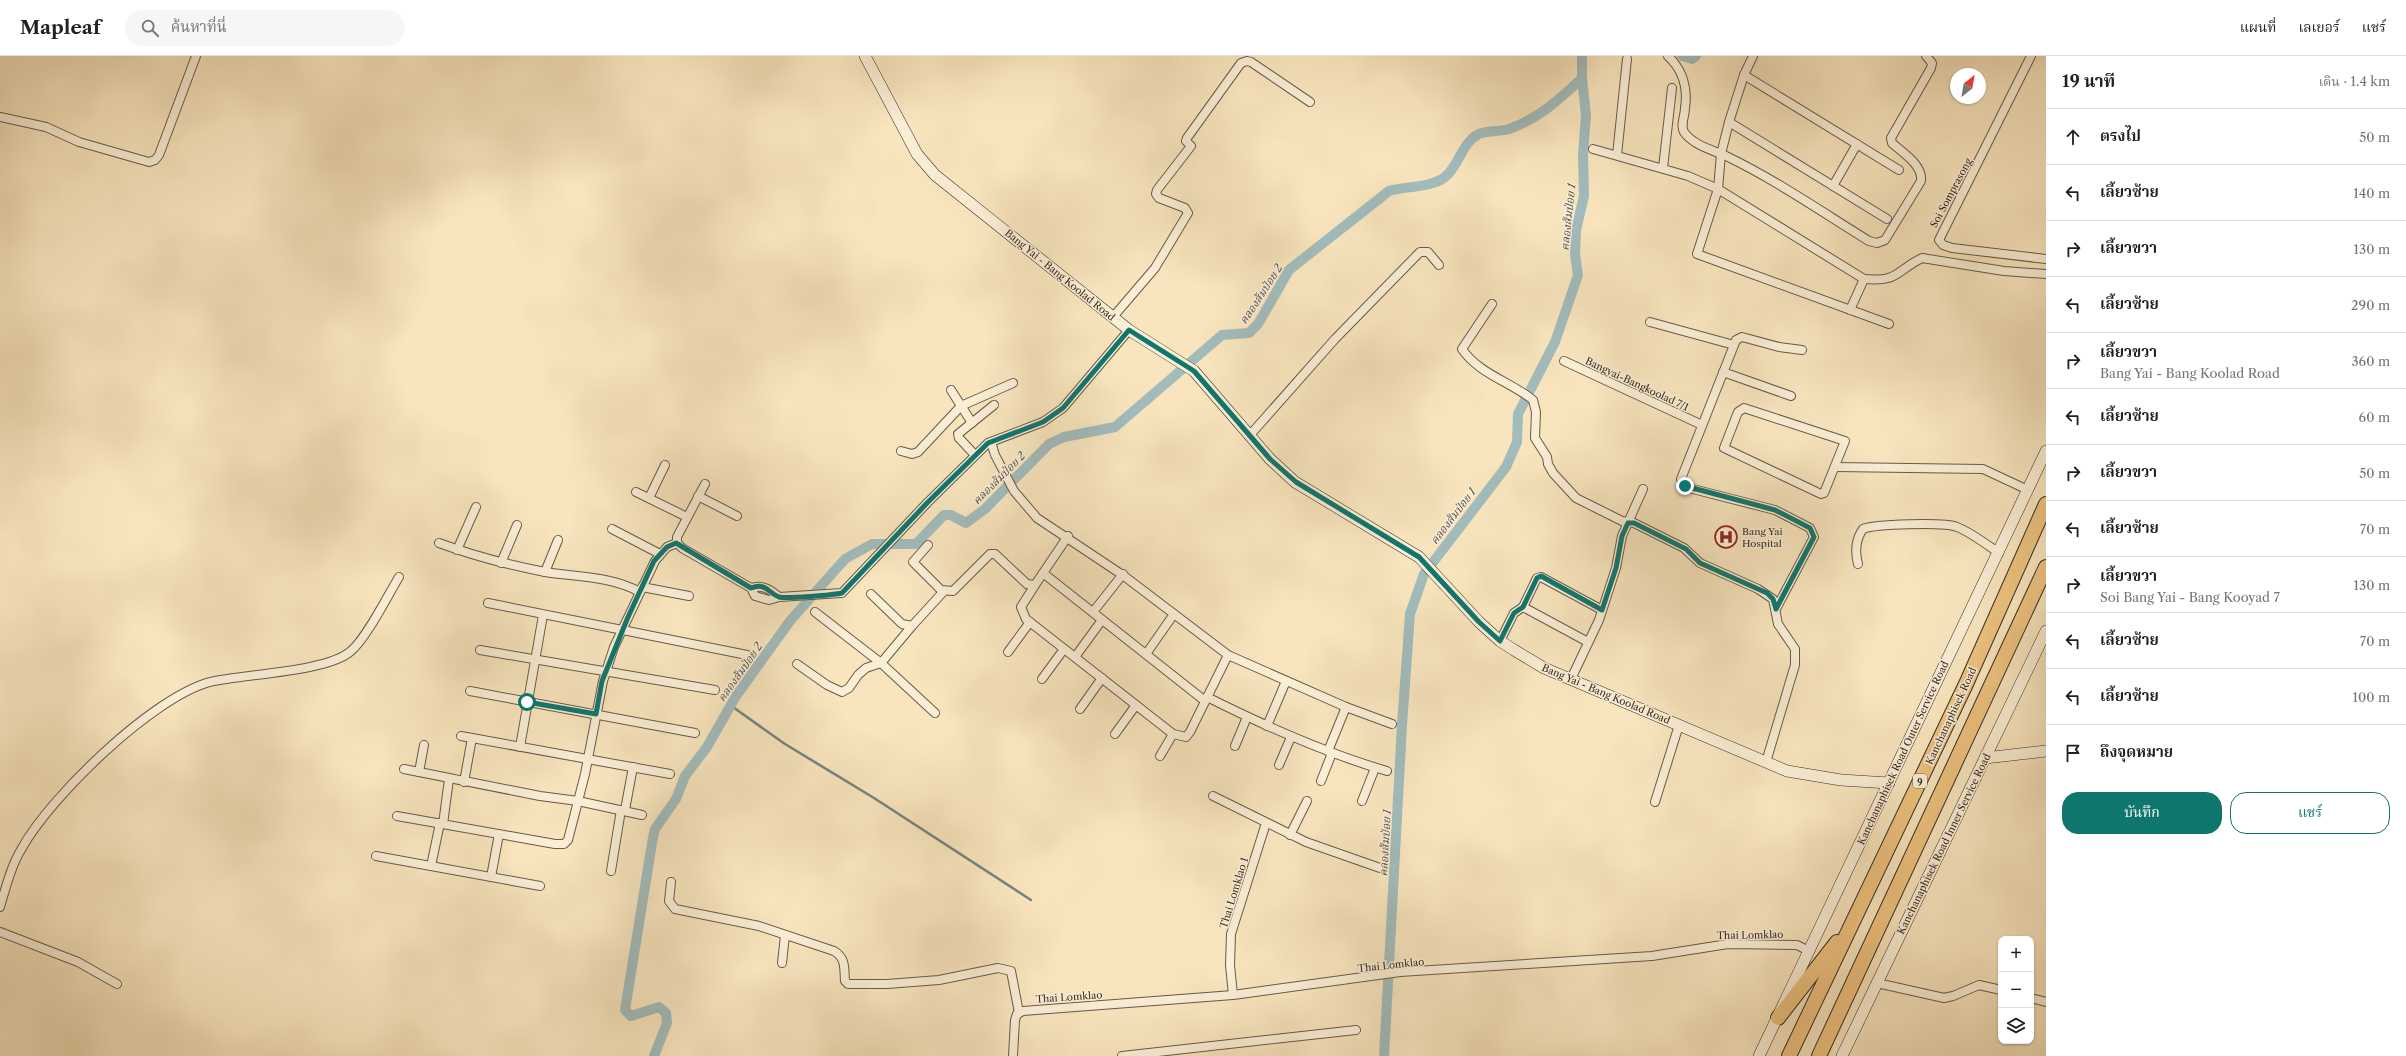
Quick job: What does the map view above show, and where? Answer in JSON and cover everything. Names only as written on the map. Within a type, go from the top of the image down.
[{"type":"highway","name":"Kanchanaphisek Road","points":[[1789,1056],[1966,684],[2046,504]]},
{"type":"highway","points":[[1819,1056],[2046,567]]},
{"type":"highway","points":[[1778,1018],[1854,920]]},
{"type":"highway","points":[[1827,1056],[1838,1016]]},
{"type":"street","points":[[0,117],[46,127],[79,142],[149,162],[155,160],[160,155],[196,56]]},
{"type":"street","points":[[1668,56],[1682,75],[1686,91],[1683,131],[1700,145],[1744,165],[1869,241],[1877,243],[1885,240],[1921,181],[1922,174],[1919,168],[1892,143],[1891,138],[1931,68],[1932,63],[1926,56]]},
{"type":"street","points":[[1753,56],[1744,75],[1729,122],[1721,154],[1718,189],[1697,254],[1889,324]]},
{"type":"street","name":"Soi Somprasong","points":[[2032,56],[1939,240],[1943,245],[1952,248],[2046,259]]},
{"type":"street","name":"Bang Yai - Bang Koolad Road","points":[[868,57],[917,154],[935,175],[1129,330],[1194,371],[1270,459],[1296,482],[1419,557],[1479,622],[1500,641],[1544,668],[1787,771],[1806,775],[1889,783]]},
{"type":"street","points":[[1617,155],[1627,59]]},
{"type":"street","points":[[1113,317],[1155,268],[1188,213],[1185,208],[1159,198],[1156,194],[1157,190],[1190,146],[1186,142],[1187,138],[1241,63],[1247,61],[1251,62],[1310,102]]},
{"type":"street","points":[[1744,75],[1899,170]]},
{"type":"street","points":[[1664,168],[1672,88]]},
{"type":"street","points":[[1729,122],[1887,219]]},
{"type":"street","points":[[1833,186],[1857,144]]},
{"type":"street","points":[[1593,149],[1664,168],[1688,176],[1718,189],[1864,279],[1880,280],[1893,278],[1922,258],[2004,271],[2046,274]]},
{"type":"street","points":[[1250,435],[1335,339],[1420,252],[1428,252],[1439,265]]},
{"type":"street","points":[[1850,310],[1864,279]]},
{"type":"street","points":[[1492,304],[1462,349],[1467,356],[1488,372],[1534,400],[1536,412],[1534,438],[1547,457],[1548,464],[1553,474],[1576,498],[1628,523],[1634,523],[1684,548],[1700,563],[1767,593],[1773,599],[1778,624],[1795,649],[1795,665],[1766,762]]},
{"type":"street","points":[[1650,322],[1734,345]]},
{"type":"street","points":[[676,543],[751,588],[755,596],[769,600],[779,597],[842,593],[872,564],[904,528],[975,455],[992,442],[1043,422],[1063,408],[1129,330]]},
{"type":"street","points":[[1776,609],[1814,537],[1810,528],[1775,510],[1685,486],[1681,479],[1736,340],[1742,337],[1779,347],[1802,350]]},
{"type":"street","name":"Bangyai-Bangkoolad 7/1","points":[[1564,361],[1702,426]]},
{"type":"street","points":[[1723,372],[1791,396]]},
{"type":"street","points":[[901,451],[912,454],[918,452],[961,406],[1013,383]]},
{"type":"street","points":[[951,390],[972,422]]},
{"type":"street","points":[[975,455],[962,442],[958,434],[994,405]]},
{"type":"street","points":[[1744,408],[1845,442],[1835,467],[1824,493],[1821,494],[1726,450],[1724,447],[1738,412],[1744,408]]},
{"type":"street","points":[[992,442],[995,455],[1014,491],[1037,518],[1068,536],[1123,574],[1228,655],[1346,707],[1392,724]]},
{"type":"street","name":"Kanchanaphisek Road Outer Service Road","points":[[1760,1056],[2046,451]]},
{"type":"street","points":[[649,498],[665,465]]},
{"type":"street","points":[[1835,467],[1983,469],[2028,490]]},
{"type":"street","points":[[676,543],[687,517],[705,484]]},
{"type":"street","points":[[1571,679],[1602,610],[1616,568],[1622,536],[1643,489]]},
{"type":"street","points":[[636,492],[687,517]]},
{"type":"street","points":[[698,496],[737,516]]},
{"type":"street","points":[[457,550],[476,507]]},
{"type":"street","points":[[1858,564],[1856,549],[1858,537],[1863,529],[1876,526],[1945,524],[1957,527],[1999,553]]},
{"type":"street","points":[[501,563],[517,525]]},
{"type":"street","points":[[612,529],[660,554]]},
{"type":"street","points":[[1068,536],[1021,607],[1024,615],[1030,622],[1173,734],[1186,737],[1228,655]]},
{"type":"street","points":[[545,572],[558,540]]},
{"type":"street","points":[[439,543],[501,563],[545,572],[616,582],[641,589],[689,596]]},
{"type":"street","points":[[397,816],[560,845],[564,844],[568,840],[578,801],[606,672],[622,630],[641,589],[660,554],[667,547],[676,543]]},
{"type":"street","points":[[928,545],[913,562],[944,591],[952,591],[990,554],[995,554],[1027,584],[1035,585]]},
{"type":"street","points":[[1043,573],[1206,699],[1291,737],[1387,771]]},
{"type":"street","points":[[1093,612],[1123,574]]},
{"type":"street","points":[[1500,641],[1514,613],[1523,607],[1537,578],[1541,576],[1602,610]]},
{"type":"street","points":[[0,907],[16,858],[31,832],[68,787],[130,731],[191,688],[231,678],[296,669],[333,660],[351,652],[399,577]]},
{"type":"street","points":[[797,664],[827,685],[842,692],[849,688],[858,675],[866,668],[881,663],[944,591]]},
{"type":"street","points":[[871,594],[902,624],[912,626]]},
{"type":"street","points":[[488,603],[747,655]]},
{"type":"street","points":[[1523,607],[1588,642]]},
{"type":"street","points":[[815,612],[881,663],[935,713]]},
{"type":"street","points":[[520,747],[543,614]]},
{"type":"street","points":[[1146,654],[1174,614]]},
{"type":"street","points":[[1075,657],[1102,620]]},
{"type":"street","points":[[1008,652],[1030,622]]},
{"type":"street","name":"Kanchanaphisek Road Inner Service Road","points":[[1842,1056],[2046,631]]},
{"type":"street","points":[[1042,679],[1064,649]]},
{"type":"street","points":[[480,650],[715,690]]},
{"type":"street","points":[[1080,709],[1102,678]]},
{"type":"street","points":[[1267,726],[1286,681]]},
{"type":"street","points":[[470,691],[695,733]]},
{"type":"street","points":[[1115,734],[1136,705]]},
{"type":"street","points":[[1321,781],[1346,707]]},
{"type":"street","points":[[1235,746],[1247,718]]},
{"type":"street","points":[[1655,802],[1679,725]]},
{"type":"street","points":[[1160,756],[1173,734]]},
{"type":"street","points":[[461,736],[670,774]]},
{"type":"street","points":[[1280,764],[1291,737]]},
{"type":"street","points":[[464,782],[472,738]]},
{"type":"street","points":[[419,772],[424,745]]},
{"type":"street","points":[[1985,758],[2046,751]]},
{"type":"street","points":[[611,871],[633,767]]},
{"type":"street","points":[[1362,801],[1375,768]]},
{"type":"street","points":[[404,769],[567,801],[578,801],[642,815]]},
{"type":"street","points":[[431,866],[441,824],[449,779]]},
{"type":"street","points":[[1213,796],[1290,835],[1380,868]]},
{"type":"street","points":[[1290,835],[1306,801]]},
{"type":"street","name":"Thai Lomklao 1","points":[[1233,995],[1230,965],[1231,934],[1266,823]]},
{"type":"street","points":[[491,877],[498,834]]},
{"type":"street","points":[[376,856],[540,886]]},
{"type":"street","points":[[672,882],[669,902],[675,909],[759,926],[785,935],[820,944],[840,955],[844,961],[845,981],[852,984],[939,980],[998,968],[1011,971],[1019,1013],[1015,1020],[1013,1056]]},
{"type":"street","points":[[0,932],[78,962],[117,984]]},
{"type":"street","points":[[782,963],[785,935]]},
{"type":"street","name":"Thai Lomklao","points":[[1019,1013],[1023,1010],[1233,995],[1400,972],[1652,956],[1728,944],[1796,945],[1809,950]]},
{"type":"street","points":[[1877,983],[1944,998],[1953,996],[1979,985],[1998,989]]},
{"type":"street","points":[[2034,999],[2046,1002]]},
{"type":"street","points":[[1122,1056],[1356,1030]]},
{"type":"waterway","name":"คลองส้มป่อย 1","points":[[1384,1056],[1402,725],[1410,614],[1424,574],[1506,467],[1517,442],[1518,414],[1555,342],[1578,275],[1575,254],[1576,230],[1584,196],[1583,155],[1586,115],[1582,78],[1582,56]]},
{"type":"waterway","points":[[1682,56],[1692,59],[1696,56]]},
{"type":"waterway","name":"คลองส้มป่อย 2","points":[[654,1056],[667,1023],[666,1013],[659,1007],[631,1016],[625,1010],[655,829],[676,799],[685,776],[707,747],[736,696],[790,621],[845,559],[872,544],[916,544],[944,515],[951,515],[966,523],[985,509],[1049,444],[1064,437],[1115,427],[1222,335],[1249,333],[1258,324],[1289,270],[1389,191],[1426,185],[1439,181],[1454,167],[1464,148],[1473,138],[1479,134],[1490,131],[1509,129],[1530,120],[1557,101],[1582,78]]},
{"type":"waterway","points":[[730,705],[785,744],[874,798],[1031,900]]},
{"type":"place","name":"Bang Yai Hospital","points":[[1726,537]]},
{"type":"route","points":[[527,702],[596,714],[602,681],[614,647],[654,561],[667,547],[676,543],[682,548],[751,588],[758,586],[766,588],[771,590],[779,597],[842,593],[928,502],[988,443],[1043,422],[1063,408],[1129,330],[1170,354],[1194,371],[1270,459],[1296,482],[1325,502],[1395,541],[1419,557],[1479,622],[1500,641],[1514,613],[1523,607],[1537,578],[1541,576],[1602,610],[1616,568],[1622,536],[1628,523],[1634,523],[1686,549],[1700,563],[1739,582],[1767,593],[1773,599],[1776,609],[1814,537],[1810,528],[1775,510],[1685,486]]}]
